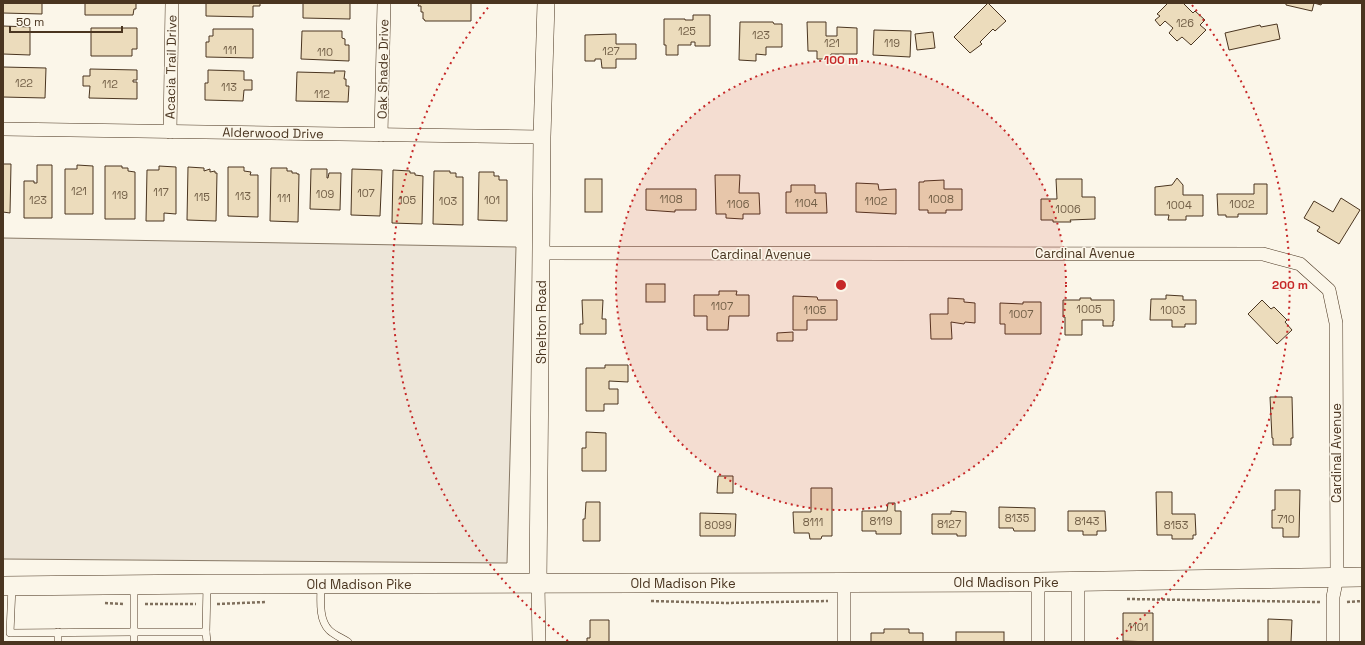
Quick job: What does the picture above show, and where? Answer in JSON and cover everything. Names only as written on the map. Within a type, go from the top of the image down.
[{"type":"main road","name":"Old Madison Pike","points":[[8,586],[134,584],[1038,582],[1337,577],[1362,578]]},
{"type":"street","name":"Acacia Trail Drive","points":[[170,132],[172,3]]},
{"type":"street","name":"Oak Shade Drive","points":[[381,135],[384,3]]},
{"type":"street","name":"Shelton Road","points":[[539,642],[538,584],[542,137],[546,3]]},
{"type":"street","name":"Alderwood Drive","points":[[3,129],[542,137]]},
{"type":"street","name":"Cardinal Avenue","points":[[541,253],[1263,254],[1300,264],[1329,290],[1336,323],[1337,577],[1333,602],[1333,642]]},
{"type":"street","points":[[1078,581],[1078,642]]},
{"type":"street","points":[[844,582],[844,642]]},
{"type":"street","points":[[1038,582],[1038,642]]},
{"type":"lane","points":[[134,584],[134,642]]},
{"type":"lane","points":[[207,584],[207,642]]},
{"type":"lane","points":[[321,584],[321,613],[324,623],[329,630],[348,642]]},
{"type":"lane","points":[[8,586],[7,634],[58,632],[206,632]]},
{"type":"lane","points":[[58,632],[58,642]]},
{"type":"path","points":[[1124,599],[1362,602]]},
{"type":"path","points":[[103,603],[207,604],[268,602]]},
{"type":"shaded area","points":[[3,238],[516,247],[507,563],[3,559]]},
{"type":"building","points":[[3,3],[42,3],[42,14],[3,13]]},
{"type":"building","points":[[85,3],[136,3],[136,9],[134,9],[133,15],[85,15]]},
{"type":"building","points":[[206,3],[260,3],[260,6],[253,6],[253,17],[206,16]]},
{"type":"building","points":[[303,3],[350,3],[350,19],[303,18]]},
{"type":"building","points":[[419,3],[471,3],[471,21],[425,21],[423,19],[423,12],[421,12],[421,6],[418,6]]},
{"type":"building","points":[[988,3],[1006,21],[995,31],[993,29],[980,42],[982,44],[970,53],[954,37]]},
{"type":"building","points":[[1168,3],[1183,3],[1193,13],[1195,11],[1205,20],[1200,25],[1206,30],[1191,45],[1182,37],[1177,41],[1169,33],[1173,28],[1165,21],[1160,26],[1155,20],[1160,16],[1157,14]]},
{"type":"building","points":[[1286,3],[1314,3],[1312,11],[1286,5]]},
{"type":"building","points":[[693,15],[710,15],[710,46],[695,46],[695,42],[691,42],[691,45],[678,45],[678,55],[666,55],[666,45],[664,45],[664,19],[693,20]]},
{"type":"building","points":[[740,22],[773,22],[774,24],[782,24],[782,47],[766,47],[766,55],[756,54],[756,61],[739,60]]},
{"type":"building","points":[[807,22],[826,22],[826,36],[837,36],[837,27],[857,28],[857,54],[831,54],[831,59],[817,59],[817,51],[808,51]]},
{"type":"building","points":[[1277,24],[1280,39],[1229,50],[1225,33],[1260,25],[1261,27]]},
{"type":"building","points":[[3,26],[30,27],[30,55],[3,54]]},
{"type":"building","points":[[91,28],[137,28],[137,49],[132,49],[132,56],[91,56]]},
{"type":"building","points":[[213,29],[253,29],[253,58],[206,57],[206,42],[209,42],[209,36],[213,36]]},
{"type":"building","points":[[874,30],[911,31],[910,57],[873,55]]},
{"type":"building","points":[[302,31],[342,31],[342,38],[345,39],[345,45],[349,45],[349,61],[301,59]]},
{"type":"building","points":[[933,32],[935,48],[917,50],[915,34]]},
{"type":"building","points":[[616,34],[616,44],[636,44],[636,59],[616,59],[616,68],[602,68],[601,59],[595,59],[595,61],[585,61],[585,35]]},
{"type":"building","points":[[3,67],[46,68],[45,98],[3,97]]},
{"type":"building","points":[[90,69],[137,70],[137,80],[133,80],[133,82],[137,82],[137,99],[89,98],[90,86],[83,86],[83,76],[90,76]]},
{"type":"building","points":[[208,70],[244,71],[244,80],[252,80],[252,90],[244,90],[243,101],[205,100],[205,83],[208,83]]},
{"type":"building","points":[[334,71],[345,71],[344,79],[346,79],[346,86],[349,86],[348,102],[296,101],[297,72],[335,73]]},
{"type":"building","points":[[3,164],[11,164],[10,213],[3,212]]},
{"type":"building","points":[[37,165],[52,165],[52,218],[24,218],[24,181],[34,181],[34,183],[37,183]]},
{"type":"building","points":[[77,165],[93,166],[93,214],[65,214],[65,169],[77,169]]},
{"type":"building","points":[[105,166],[122,166],[122,168],[128,168],[128,171],[135,172],[135,219],[105,219]]},
{"type":"building","points":[[159,166],[176,167],[176,214],[164,213],[164,221],[146,221],[147,170],[159,170]]},
{"type":"building","points":[[188,167],[204,168],[204,171],[210,169],[210,172],[215,171],[215,173],[217,173],[216,221],[187,220]]},
{"type":"building","points":[[228,167],[244,167],[244,171],[251,172],[250,175],[258,175],[258,217],[228,216]]},
{"type":"building","points":[[271,168],[287,168],[287,171],[292,171],[292,173],[299,174],[298,222],[270,221]]},
{"type":"building","points":[[311,169],[327,169],[327,178],[329,173],[341,173],[340,210],[310,209]]},
{"type":"building","points":[[352,169],[382,170],[380,216],[351,215]]},
{"type":"building","points":[[393,170],[410,171],[410,173],[415,173],[415,175],[423,176],[422,224],[392,223]]},
{"type":"building","points":[[434,171],[450,171],[450,173],[456,173],[456,177],[463,177],[463,225],[433,224]]},
{"type":"building","points":[[479,172],[494,172],[494,176],[499,176],[499,180],[507,180],[507,221],[478,220]]},
{"type":"building","points":[[715,175],[740,175],[739,193],[759,193],[760,214],[743,214],[743,219],[726,218],[726,214],[716,214]]},
{"type":"building","points":[[1177,178],[1183,185],[1183,195],[1203,195],[1203,216],[1186,216],[1186,220],[1168,220],[1169,215],[1155,215],[1155,187],[1172,185]]},
{"type":"building","points":[[585,179],[602,179],[602,212],[585,212]]},
{"type":"building","points":[[1056,179],[1082,179],[1082,197],[1095,197],[1095,219],[1070,220],[1071,222],[1041,220],[1041,199],[1057,199]]},
{"type":"building","points":[[944,180],[944,189],[962,189],[962,210],[946,210],[946,213],[928,213],[928,210],[919,210],[919,182]]},
{"type":"building","points":[[856,183],[878,184],[879,190],[896,189],[896,214],[856,212]]},
{"type":"building","points":[[1254,184],[1267,184],[1267,214],[1238,214],[1238,217],[1218,215],[1217,194],[1254,194]]},
{"type":"building","points":[[791,185],[815,185],[815,193],[826,193],[827,213],[786,213],[786,192],[791,192]]},
{"type":"building","points":[[646,189],[696,189],[696,210],[675,210],[675,212],[646,210]]},
{"type":"building","points":[[1341,198],[1360,210],[1339,244],[1317,231],[1320,227],[1304,218],[1314,201],[1333,212]]},
{"type":"building","points":[[646,284],[665,284],[665,302],[646,302]]},
{"type":"building","points":[[719,291],[737,291],[736,295],[749,295],[749,316],[729,316],[728,330],[707,330],[707,316],[694,316],[694,295],[719,295]]},
{"type":"building","points":[[1166,295],[1183,296],[1183,300],[1196,300],[1196,324],[1185,324],[1185,327],[1172,327],[1172,320],[1150,320],[1151,299],[1166,299]]},
{"type":"building","points":[[793,296],[817,297],[818,300],[837,300],[837,320],[807,320],[807,330],[793,330]]},
{"type":"building","points":[[948,298],[964,299],[964,302],[975,303],[975,323],[965,322],[964,324],[951,322],[952,339],[931,339],[930,314],[948,314]]},
{"type":"building","points":[[1080,298],[1091,298],[1091,300],[1114,300],[1113,326],[1103,326],[1103,320],[1082,320],[1082,335],[1065,335],[1063,300],[1080,300]]},
{"type":"building","points":[[582,300],[603,300],[602,319],[606,319],[606,334],[580,334],[580,324],[583,324]]},
{"type":"building","points":[[1262,300],[1271,309],[1274,307],[1287,320],[1285,322],[1292,330],[1277,344],[1248,314]]},
{"type":"building","points":[[1023,302],[1041,302],[1041,334],[1005,334],[1005,324],[1000,324],[1000,303],[1023,304]]},
{"type":"building","points":[[793,332],[793,341],[777,341],[777,333]]},
{"type":"building","points":[[605,365],[628,365],[628,382],[609,381],[609,389],[618,389],[618,404],[604,404],[604,411],[586,411],[586,368],[605,368]]},
{"type":"building","points":[[1270,397],[1292,397],[1293,438],[1291,438],[1291,445],[1273,445]]},
{"type":"building","points":[[586,432],[606,433],[606,471],[582,471],[582,448],[586,448]]},
{"type":"building","points":[[718,476],[733,476],[733,493],[717,493]]},
{"type":"building","points":[[811,488],[832,488],[832,536],[822,536],[821,539],[810,539],[809,533],[794,533],[793,512],[811,512]]},
{"type":"building","points":[[1275,490],[1300,490],[1299,537],[1283,537],[1283,528],[1272,528],[1272,510],[1275,510]]},
{"type":"building","points":[[1156,492],[1172,492],[1172,514],[1195,514],[1196,535],[1193,535],[1193,539],[1172,539],[1172,535],[1157,535]]},
{"type":"building","points":[[586,502],[600,502],[600,541],[583,541],[583,519],[585,519]]},
{"type":"building","points":[[888,503],[895,503],[895,511],[901,511],[901,534],[876,534],[876,531],[862,531],[862,511],[887,511]]},
{"type":"building","points":[[999,507],[1035,508],[1035,531],[1014,531],[1013,528],[999,528]]},
{"type":"building","points":[[951,511],[966,512],[966,536],[957,536],[957,534],[932,534],[932,514],[951,514]]},
{"type":"building","points":[[1068,511],[1105,511],[1106,531],[1097,531],[1097,535],[1083,535],[1083,531],[1068,531]]},
{"type":"building","points":[[700,513],[736,514],[735,536],[700,536]]},
{"type":"building","points":[[1123,613],[1153,613],[1153,642],[1123,641]]},
{"type":"building","points":[[1268,619],[1292,620],[1291,642],[1268,642]]},
{"type":"building","points":[[590,620],[609,620],[609,642],[587,642],[587,638],[590,638]]},
{"type":"building","points":[[884,629],[909,629],[909,633],[923,633],[923,642],[871,642],[871,633],[884,633]]},
{"type":"building","points":[[956,632],[1004,632],[1004,642],[956,642]]}]
